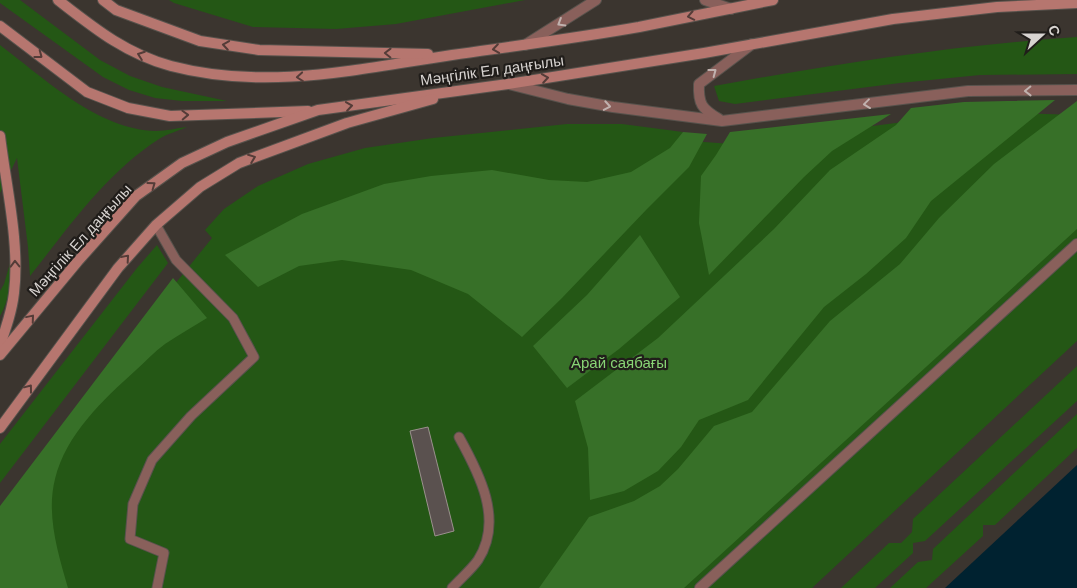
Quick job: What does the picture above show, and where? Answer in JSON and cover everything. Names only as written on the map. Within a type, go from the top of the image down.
[{"type":"main road","name":"Мәңгілік Ел даңғылы","points":[[58,0],[95,28],[129,50],[171,66],[216,75],[258,78],[298,78],[525,45],[638,27],[773,0]]},
{"type":"main road","points":[[103,0],[116,10],[200,41],[259,50],[454,55]]},
{"type":"main road","name":"Мәңгілік Ел даңғылы","points":[[0,355],[78,261],[136,196],[182,163],[227,142],[318,110],[508,84],[694,55],[893,19],[997,7],[1077,3]]},
{"type":"main road","points":[[0,26],[87,92],[128,108],[170,116],[318,110]]},
{"type":"main road","points":[[0,428],[118,268],[156,225],[200,187],[239,163],[347,122],[477,88]]},
{"type":"main road","points":[[0,136],[13,233],[15,284],[9,320],[0,345]]},
{"type":"street","points":[[525,45],[596,0]]},
{"type":"street","points":[[705,0],[731,8]]},
{"type":"street","points":[[722,121],[705,111],[699,99],[700,84],[753,44]]},
{"type":"street","points":[[508,84],[613,107],[722,121],[968,91],[1077,90]]},
{"type":"street","points":[[700,588],[1077,244]]},
{"type":"lane","points":[[156,225],[176,260],[233,318],[254,357],[191,416],[152,460],[133,504],[130,539],[164,553],[158,588]]},
{"type":"lane","points":[[452,588],[478,560],[488,539],[488,505],[486,497],[479,473],[459,437]]},
{"type":"green space","points":[[0,0],[20,0],[100,60],[130,76],[162,87],[227,101],[182,101],[155,98],[129,90],[103,77],[0,3]]},
{"type":"green space","points":[[169,0],[525,0],[396,24],[336,29],[253,27]]},
{"type":"green space","points":[[1077,37],[1077,74],[980,75],[735,104],[719,101],[714,86],[895,56]]},
{"type":"green space","points":[[0,45],[73,100],[113,122],[134,128],[156,131],[187,127],[159,139],[122,168],[89,202],[30,276],[17,158],[0,193]]},
{"type":"green space","points":[[1055,100],[931,201],[906,238],[866,274],[824,307],[748,400],[699,420],[681,447],[658,471],[624,491],[590,500],[588,448],[575,401],[658,338],[774,229],[830,170],[896,125],[911,108],[964,102]]},
{"type":"green space","points":[[1077,101],[1077,229],[684,588],[539,588],[589,517],[634,501],[660,486],[678,469],[714,426],[752,412],[830,321],[900,264],[939,218],[994,164]]},
{"type":"green space","name":"Арай саябағы","points":[[981,112],[1077,115],[1077,341],[812,588],[0,588],[0,507],[99,378],[212,238],[205,230],[224,209],[258,186],[308,164],[365,148],[433,138],[567,124],[622,124],[683,132],[677,140],[732,144]]},
{"type":"green space","points":[[891,114],[832,151],[804,177],[709,275],[699,223],[701,176],[730,132]]},
{"type":"green space","points":[[683,132],[707,134],[689,167],[522,337],[468,294],[411,270],[342,260],[299,266],[258,287],[225,255],[302,214],[384,184],[431,176],[492,170],[549,180],[587,182],[631,172],[670,148]]},
{"type":"green space","points":[[640,235],[680,297],[619,349],[567,388],[533,346],[587,295]]},
{"type":"green space","points":[[157,245],[168,263],[0,483],[0,444]]},
{"type":"green space","points":[[11,260],[8,296],[0,316],[0,291]]},
{"type":"green space","points":[[173,278],[207,318],[161,347],[111,393],[87,419],[68,447],[60,463],[55,479],[52,506],[54,534],[68,588],[0,588],[0,506]]},
{"type":"green space","points":[[1077,366],[1077,401],[925,541],[913,543],[913,553],[875,588],[841,588],[889,543],[901,543],[912,532],[913,519]]},
{"type":"green space","points":[[1077,414],[1077,448],[995,525],[983,525],[983,536],[926,588],[890,588],[918,562],[932,560],[933,549]]},
{"type":"water","points":[[1077,465],[1077,588],[945,588]]},
{"type":"building","points":[[428,427],[454,531],[435,536],[410,431]]}]
